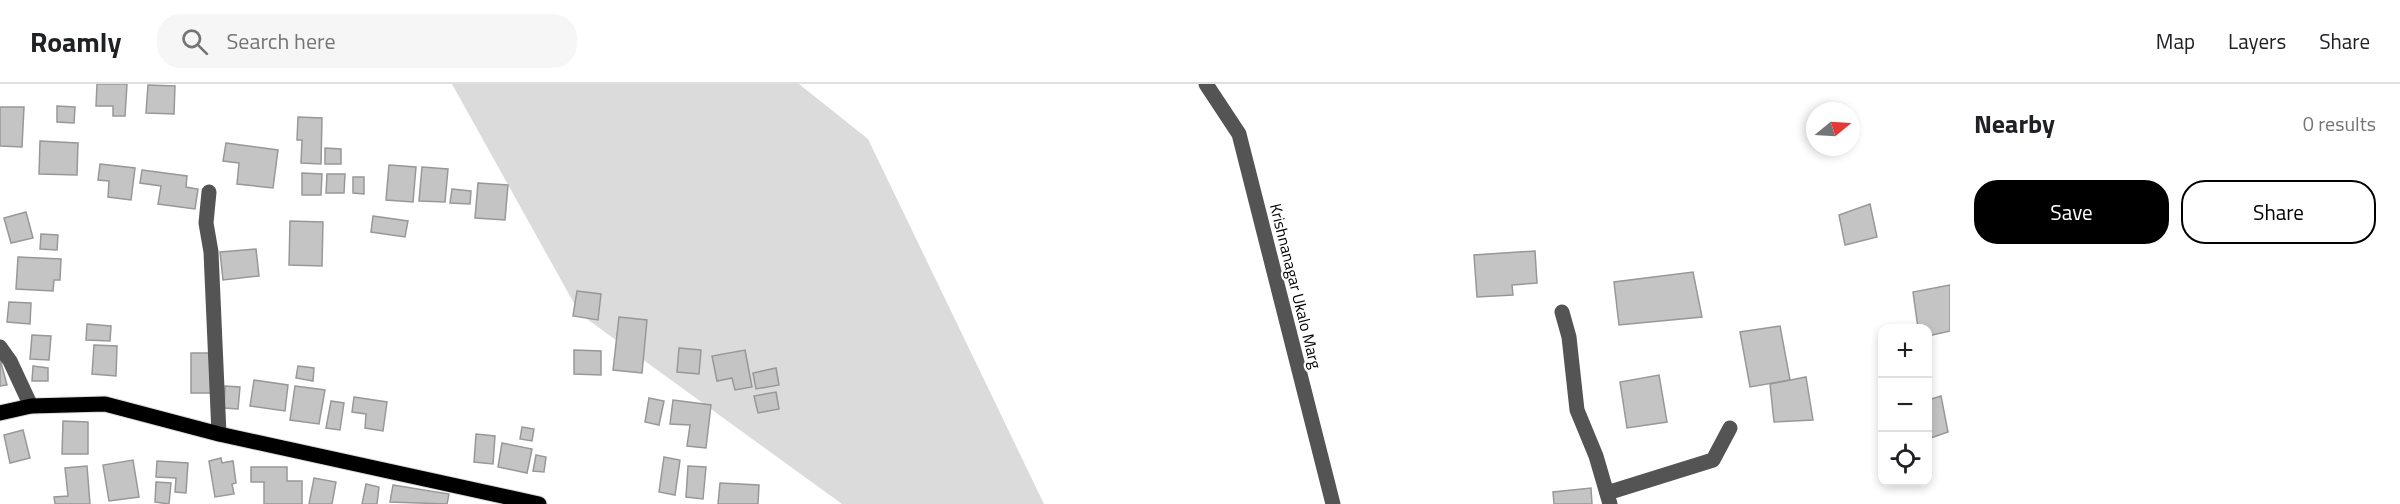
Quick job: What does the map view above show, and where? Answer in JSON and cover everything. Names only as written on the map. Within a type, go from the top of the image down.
[{"type":"main road","points":[[0,414],[31,406],[105,404],[219,434],[539,504]]},
{"type":"street","name":"Krishnanagar Ukalo Marg","points":[[1206,84],[1239,134],[1333,504]]},
{"type":"street","points":[[209,192],[206,223],[211,263],[219,434]]},
{"type":"street","points":[[1562,312],[1569,337],[1577,410],[1596,456],[1608,499],[1713,460],[1730,428]]},
{"type":"street","points":[[0,347],[10,361],[31,406]]},
{"type":"shaded area","points":[[452,84],[799,84],[868,139],[1044,504],[842,504],[580,314]]},
{"type":"building","points":[[97,84],[127,84],[125,116],[113,116],[113,106],[96,106]]},
{"type":"building","points":[[148,85],[175,86],[174,114],[146,113]]},
{"type":"building","points":[[57,106],[75,107],[74,123],[57,122]]},
{"type":"building","points":[[0,107],[24,107],[22,147],[0,146]]},
{"type":"building","points":[[298,117],[322,118],[321,164],[301,163],[302,140],[297,140]]},
{"type":"building","points":[[40,141],[78,143],[77,175],[39,174]]},
{"type":"building","points":[[226,143],[278,150],[273,188],[237,184],[239,163],[223,161]]},
{"type":"building","points":[[325,148],[341,149],[341,164],[325,164]]},
{"type":"building","points":[[100,164],[135,168],[131,200],[108,197],[109,181],[98,180]]},
{"type":"building","points":[[389,165],[416,167],[413,202],[386,200]]},
{"type":"building","points":[[422,167],[448,169],[445,202],[419,201]]},
{"type":"building","points":[[142,170],[187,176],[186,187],[198,189],[195,209],[158,204],[161,186],[140,183]]},
{"type":"building","points":[[302,173],[322,174],[321,195],[302,195]]},
{"type":"building","points":[[327,174],[345,174],[344,193],[326,193]]},
{"type":"building","points":[[353,177],[364,177],[364,194],[353,193]]},
{"type":"building","points":[[478,183],[508,185],[505,220],[475,218]]},
{"type":"building","points":[[452,189],[471,191],[470,204],[450,203]]},
{"type":"building","points":[[1870,204],[1877,237],[1845,245],[1839,215]]},
{"type":"building","points":[[26,212],[33,238],[11,243],[4,218]]},
{"type":"building","points":[[373,216],[408,221],[405,237],[371,232]]},
{"type":"building","points":[[290,221],[323,222],[322,266],[289,265]]},
{"type":"building","points":[[41,234],[58,235],[57,250],[40,249]]},
{"type":"building","points":[[256,249],[259,276],[223,280],[220,252]]},
{"type":"building","points":[[1535,251],[1537,283],[1512,285],[1513,295],[1477,297],[1474,255]]},
{"type":"building","points":[[18,257],[61,259],[60,280],[54,280],[53,291],[16,289]]},
{"type":"building","points":[[1693,272],[1702,317],[1619,325],[1614,282]]},
{"type":"building","points":[[1950,285],[1950,331],[1932,335],[1932,324],[1917,324],[1913,292]]},
{"type":"building","points":[[577,291],[601,294],[598,320],[573,316]]},
{"type":"building","points":[[9,302],[31,303],[30,324],[7,322]]},
{"type":"building","points":[[619,317],[647,320],[642,373],[613,370]]},
{"type":"building","points":[[87,324],[111,326],[110,341],[86,340]]},
{"type":"building","points":[[1780,326],[1790,380],[1750,387],[1740,332]]},
{"type":"building","points":[[32,335],[51,336],[49,360],[30,359]]},
{"type":"building","points":[[94,345],[117,346],[116,376],[92,374]]},
{"type":"building","points":[[679,348],[701,350],[699,374],[677,372]]},
{"type":"building","points":[[574,350],[601,351],[601,375],[574,374]]},
{"type":"building","points":[[745,350],[752,387],[735,390],[732,378],[717,381],[712,356]]},
{"type":"building","points":[[191,353],[212,353],[212,393],[191,393]]},
{"type":"building","points":[[0,359],[7,385],[0,386]]},
{"type":"building","points":[[33,366],[48,368],[48,381],[32,381]]},
{"type":"building","points":[[298,366],[314,368],[313,381],[296,378]]},
{"type":"building","points":[[776,368],[779,385],[756,389],[753,373]]},
{"type":"building","points":[[1659,375],[1667,422],[1627,428],[1620,382]]},
{"type":"building","points":[[1806,377],[1813,420],[1774,422],[1770,384]]},
{"type":"building","points":[[254,380],[288,385],[285,411],[250,406]]},
{"type":"building","points":[[225,386],[240,387],[238,409],[224,408]]},
{"type":"building","points":[[295,386],[325,390],[319,424],[290,420]]},
{"type":"building","points":[[776,392],[779,409],[758,413],[754,396]]},
{"type":"building","points":[[1941,396],[1948,432],[1932,438],[1932,432],[1932,399]]},
{"type":"building","points":[[354,397],[387,402],[383,431],[365,428],[366,414],[352,412]]},
{"type":"building","points":[[649,398],[664,401],[659,425],[645,422]]},
{"type":"building","points":[[673,400],[711,405],[706,448],[687,446],[690,425],[670,424]]},
{"type":"building","points":[[331,401],[344,403],[340,430],[326,428]]},
{"type":"building","points":[[63,421],[88,422],[88,454],[62,454]]},
{"type":"building","points":[[522,427],[534,429],[532,441],[520,439]]},
{"type":"building","points":[[23,430],[30,458],[10,463],[4,435]]},
{"type":"building","points":[[476,434],[495,436],[493,464],[474,462]]},
{"type":"building","points":[[502,443],[532,449],[527,473],[498,467]]},
{"type":"building","points":[[536,455],[546,457],[544,472],[533,471]]},
{"type":"building","points":[[664,457],[680,460],[675,495],[659,492]]},
{"type":"building","points":[[221,458],[222,463],[233,461],[236,483],[232,484],[234,494],[215,497],[209,461]]},
{"type":"building","points":[[133,460],[139,497],[109,501],[103,465]]},
{"type":"building","points":[[157,461],[188,463],[186,493],[175,492],[176,478],[156,477]]},
{"type":"building","points":[[87,466],[90,504],[55,504],[54,497],[68,496],[65,468]]},
{"type":"building","points":[[688,466],[706,467],[703,499],[686,497]]},
{"type":"building","points":[[251,467],[287,467],[287,481],[302,481],[302,504],[264,504],[264,482],[251,482]]},
{"type":"building","points":[[314,478],[336,482],[332,504],[309,504]]},
{"type":"building","points":[[156,482],[171,483],[169,504],[155,502]]},
{"type":"building","points":[[720,483],[759,485],[758,504],[718,504]]},
{"type":"building","points":[[366,484],[379,487],[377,504],[362,504]]},
{"type":"building","points":[[393,485],[449,494],[447,504],[390,502]]},
{"type":"building","points":[[1591,488],[1592,504],[1554,504],[1553,492]]}]
